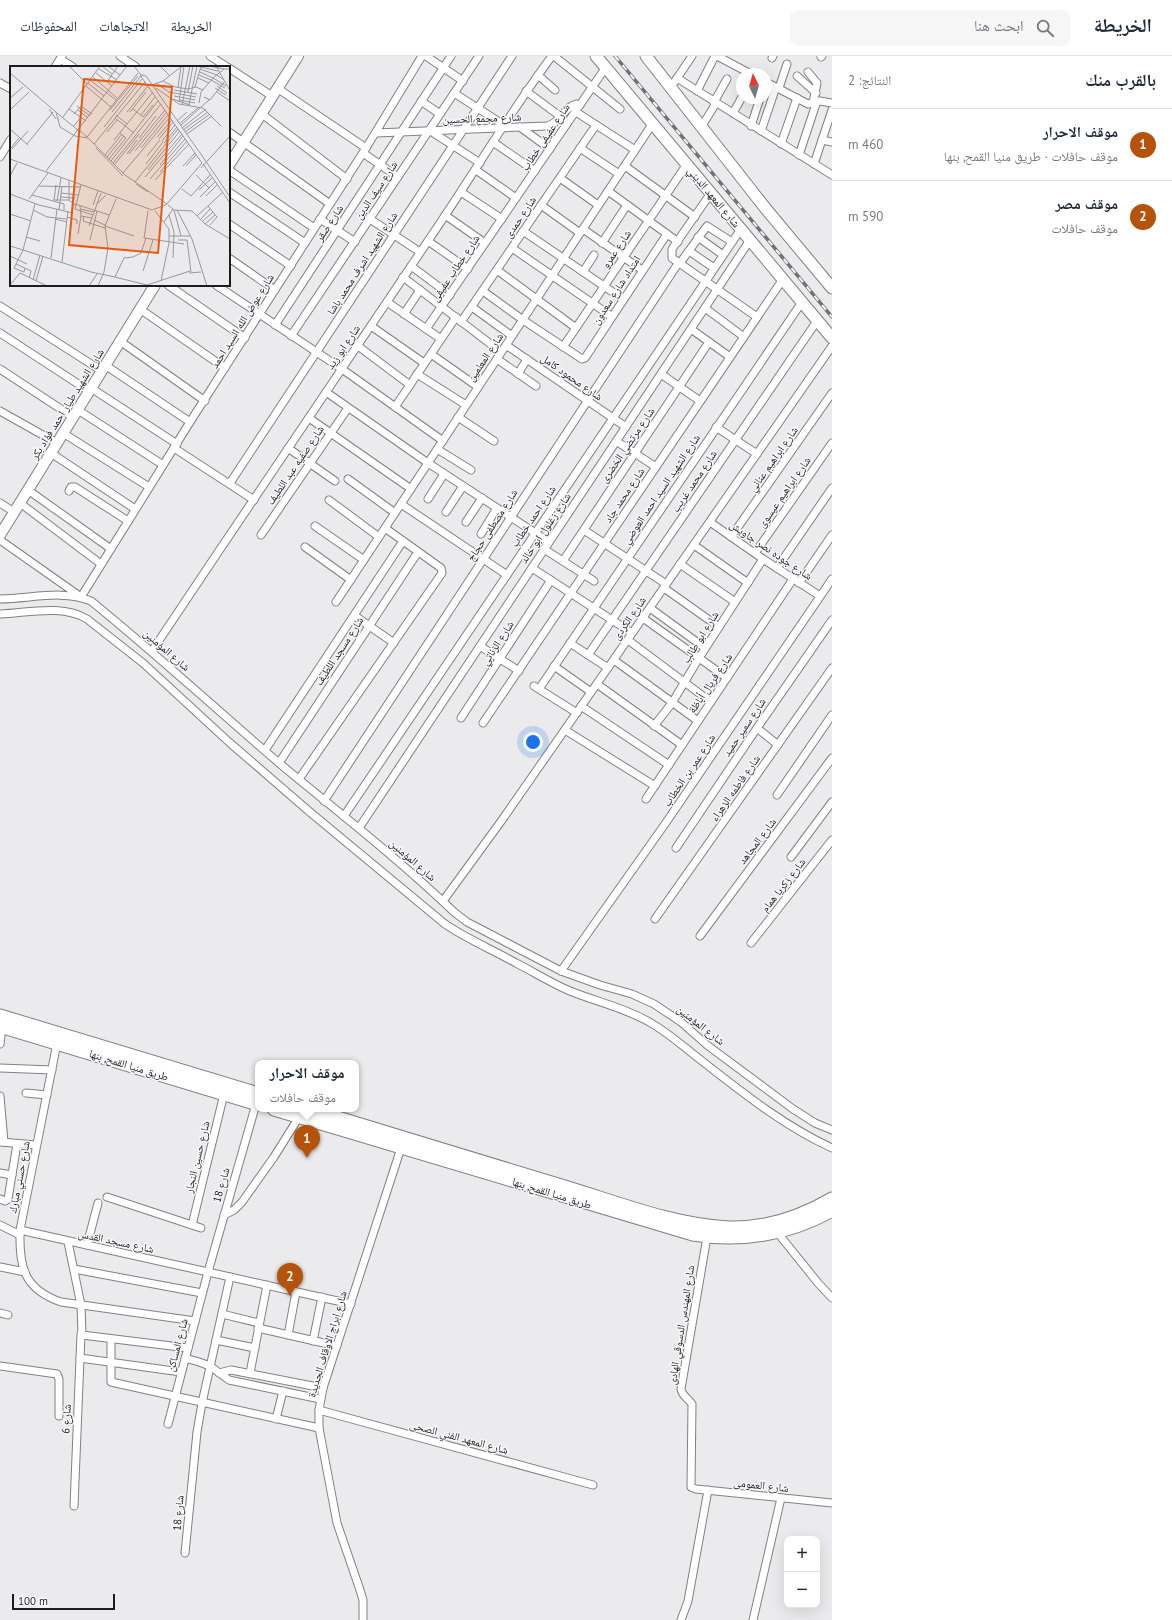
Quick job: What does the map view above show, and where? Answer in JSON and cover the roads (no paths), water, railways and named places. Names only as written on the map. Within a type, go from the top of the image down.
[{"type":"highway","name":"طريق منيا القمح, بنها","points":[[1,1023],[57,1043],[224,1094],[255,1101]]},
{"type":"highway","name":"طريق منيا القمح, بنها","points":[[1,1023],[255,1100]]},
{"type":"highway","name":"طريق منيا القمح, بنها","points":[[304,1113],[401,1148],[587,1199],[695,1225],[730,1228],[748,1227],[783,1221],[832,1199]]},
{"type":"highway","name":"طريق منيا القمح, بنها","points":[[304,1113],[587,1199],[675,1230],[707,1237],[749,1236],[777,1232],[810,1221],[832,1210]]},
{"type":"main road","name":"شارع المعهد الديني","points":[[596,56],[832,338]]},
{"type":"main road","points":[[646,56],[674,82],[702,126],[766,209],[832,288]]},
{"type":"street","points":[[120,56],[135,66]]},
{"type":"street","points":[[230,163],[298,56]]},
{"type":"street","name":"شارع عوض الله السيد احمد","points":[[81,597],[190,422],[365,151],[422,56]]},
{"type":"street","points":[[426,56],[462,81]]},
{"type":"street","name":"شارع صقر","points":[[275,325],[451,56]]},
{"type":"street","name":"شارع سيف الدين","points":[[291,336],[479,56]]},
{"type":"street","name":"شارع الشهيد اشرف محمد باشا","points":[[230,483],[512,56]]},
{"type":"street","points":[[553,56],[620,109]]},
{"type":"street","name":"شارع ابو زيد","points":[[152,651],[476,170],[526,91],[553,56]]},
{"type":"street","points":[[692,56],[674,82],[697,91],[832,175]]},
{"type":"street","points":[[697,91],[716,56],[725,58],[741,68]]},
{"type":"street","points":[[215,57],[226,66]]},
{"type":"street","points":[[61,58],[72,66]]},
{"type":"street","points":[[761,132],[787,64]]},
{"type":"street","name":"شارع عفيفى خطاب","points":[[502,219],[606,67]]},
{"type":"street","points":[[230,69],[275,92],[365,151],[380,165],[398,178]]},
{"type":"street","points":[[799,155],[815,102],[816,93],[817,83],[808,72]]},
{"type":"street","points":[[538,75],[555,90]]},
{"type":"street","points":[[797,76],[816,93]]},
{"type":"street","points":[[702,126],[727,79]]},
{"type":"street","points":[[0,83],[10,88]]},
{"type":"street","points":[[772,85],[808,104],[815,102],[832,103]]},
{"type":"street","points":[[526,91],[561,118]]},
{"type":"street","points":[[454,93],[503,127]]},
{"type":"street","points":[[781,144],[797,98]]},
{"type":"street","points":[[421,101],[440,114]]},
{"type":"street","name":"شارع مجمع الحسين","points":[[376,133],[551,126],[561,118],[571,106],[577,104],[578,108]]},
{"type":"street","points":[[733,114],[738,104]]},
{"type":"street","points":[[752,126],[758,104]]},
{"type":"street","points":[[578,108],[596,124],[635,150]]},
{"type":"street","points":[[814,164],[822,140],[830,125],[832,110]]},
{"type":"street","points":[[262,114],[347,179]]},
{"type":"street","name":"شارع المعلمين","points":[[336,602],[653,123]]},
{"type":"street","name":"شارع حمدى","points":[[395,407],[441,339],[472,307],[596,124]]},
{"type":"street","points":[[520,127],[550,149]]},
{"type":"street","points":[[429,130],[480,163]]},
{"type":"street","points":[[230,133],[330,204]]},
{"type":"street","points":[[822,140],[832,142]]},
{"type":"street","points":[[0,157],[10,141]]},
{"type":"street","points":[[493,142],[535,171]]},
{"type":"street","points":[[580,148],[619,174]]},
{"type":"street","name":"شارع عمرو","points":[[563,347],[687,164]]},
{"type":"street","points":[[625,166],[695,217]]},
{"type":"street","points":[[476,170],[516,198]]},
{"type":"street","points":[[230,171],[314,228]]},
{"type":"street","points":[[560,178],[598,205]]},
{"type":"street","points":[[608,191],[678,242]]},
{"type":"street","points":[[461,192],[502,219]]},
{"type":"street","points":[[230,193],[305,243]]},
{"type":"street","points":[[711,193],[672,250],[672,258],[757,317]]},
{"type":"street","points":[[541,205],[602,242],[642,270]]},
{"type":"street","points":[[602,242],[628,205]]},
{"type":"street","points":[[445,216],[485,243]]},
{"type":"street","points":[[320,219],[355,242]]},
{"type":"street","points":[[370,219],[420,252]]},
{"type":"street","name":"شارع خطاب عفيفى","points":[[426,329],[502,219]]},
{"type":"street","points":[[230,225],[290,266]]},
{"type":"street","points":[[723,255],[698,237],[706,226],[709,226],[732,242]]},
{"type":"street","name":"شارع احمد خطاب","points":[[344,816],[741,229]]},
{"type":"street","points":[[523,231],[623,299]]},
{"type":"street","name":"امتداد شارع سعدون","points":[[563,347],[579,358],[584,359],[611,316],[667,234]]},
{"type":"street","name":"شارع مصطفى حجاج","points":[[324,801],[483,559],[698,237]]},
{"type":"street","name":"شارع زغلول ابو خالد","points":[[359,828],[750,240]]},
{"type":"street","points":[[428,241],[468,269]]},
{"type":"street","points":[[512,248],[611,316]]},
{"type":"street","points":[[689,251],[714,268]]},
{"type":"street","points":[[583,272],[594,255]]},
{"type":"street","points":[[230,259],[275,290]]},
{"type":"street","points":[[411,266],[450,295]]},
{"type":"street","points":[[497,270],[576,328]]},
{"type":"street","points":[[403,277],[501,352]]},
{"type":"street","name":"شارع محمد جاد","points":[[483,723],[783,279]]},
{"type":"street","points":[[169,286],[245,338]]},
{"type":"street","points":[[217,286],[342,369],[443,440]]},
{"type":"street","name":"شارع الشهيد طيار احمد فؤاد بكر","points":[[0,535],[140,309],[151,287]]},
{"type":"street","points":[[404,314],[420,290]]},
{"type":"street","points":[[483,291],[563,347]]},
{"type":"street","points":[[387,302],[441,339]]},
{"type":"street","name":"شارع الشهيد السيد احمد العوضي","points":[[577,713],[536,687],[554,666],[570,643],[802,302]]},
{"type":"street","points":[[0,306],[190,422]]},
{"type":"street","points":[[472,307],[512,336]]},
{"type":"street","points":[[704,308],[744,337]]},
{"type":"street","points":[[140,309],[225,368]]},
{"type":"street","name":"شارع محمد غريب","points":[[588,654],[817,321]]},
{"type":"street","points":[[371,326],[424,363]]},
{"type":"street","points":[[691,329],[730,357]]},
{"type":"street","points":[[0,333],[90,390],[254,500]]},
{"type":"street","points":[[120,341],[204,401]]},
{"type":"street","name":"شارع مرتضي الخضرى","points":[[563,561],[709,342]]},
{"type":"street","name":"شارع محمود كامل","points":[[506,345],[626,427]]},
{"type":"street","points":[[358,346],[410,385]]},
{"type":"street","name":"شارع الكردى","points":[[443,901],[582,706],[832,346]]},
{"type":"street","points":[[430,354],[478,387]]},
{"type":"street","points":[[497,359],[536,386]]},
{"type":"street","points":[[518,374],[527,359]]},
{"type":"street","points":[[0,369],[164,465]]},
{"type":"street","points":[[417,374],[466,405]]},
{"type":"street","points":[[661,374],[700,402]]},
{"type":"street","points":[[326,392],[444,474],[549,542]]},
{"type":"street","name":"شارع ابراهيم عناني","points":[[731,537],[832,393]]},
{"type":"street","name":"شارع صفيه عبد اللطيف","points":[[261,535],[348,408]]},
{"type":"street","points":[[1,413],[58,443]]},
{"type":"street","points":[[458,417],[494,441]]},
{"type":"street","points":[[309,418],[411,489]]},
{"type":"street","points":[[716,427],[757,454]]},
{"type":"street","points":[[64,433],[149,487]]},
{"type":"street","points":[[616,441],[656,467]]},
{"type":"street","name":"شارع ابراهيم عيسوى","points":[[755,553],[832,443]]},
{"type":"street","points":[[288,448],[335,480]]},
{"type":"street","points":[[437,449],[471,470]]},
{"type":"street","points":[[51,453],[135,509]]},
{"type":"street","points":[[428,499],[444,474]]},
{"type":"street","points":[[348,479],[395,513]]},
{"type":"street","points":[[446,512],[463,486]]},
{"type":"street","points":[[69,491],[71,487],[75,487],[128,521]]},
{"type":"street","points":[[777,568],[832,488]]},
{"type":"street","points":[[28,490],[111,549]]},
{"type":"street","points":[[466,522],[482,498]]},
{"type":"street","points":[[329,500],[379,537]]},
{"type":"street","points":[[0,503],[14,512]]},
{"type":"street","points":[[20,503],[102,564]]},
{"type":"street","points":[[401,504],[507,575]]},
{"type":"street","points":[[481,534],[497,508]]},
{"type":"street","name":"شارع جوده نصر جاويش","points":[[710,522],[820,596]]},
{"type":"street","points":[[315,526],[364,560]]},
{"type":"street","points":[[299,780],[442,571],[385,528]]},
{"type":"street","points":[[584,530],[646,571],[719,627]]},
{"type":"street","name":"شارع فريال أباظة","points":[[646,799],[727,678],[796,581],[832,534]]},
{"type":"street","points":[[0,540],[81,597]]},
{"type":"street","points":[[264,750],[403,541]]},
{"type":"street","points":[[694,545],[748,583]]},
{"type":"street","points":[[305,547],[351,580]]},
{"type":"street","points":[[544,549],[594,581]]},
{"type":"street","name":"شارع مسجد اللطيف","points":[[279,763],[418,552]]},
{"type":"street","name":"شارع ابو طالب","points":[[654,726],[672,703],[705,648],[763,559]]},
{"type":"street","points":[[680,564],[735,602]]},
{"type":"street","points":[[532,568],[632,633]]},
{"type":"street","name":"شارع عمر بن الخطاب","points":[[561,971],[669,818],[832,579]]},
{"type":"street","name":"شارع الزناتي","points":[[461,718],[551,580]]},
{"type":"street","name":"شارع المؤمنين","points":[[0,599],[64,594],[81,597],[91,601],[152,651],[279,763],[359,828],[467,922],[561,971],[600,986],[632,994],[654,1004],[681,1022],[707,1045],[793,1109],[815,1123],[832,1130]]},
{"type":"street","points":[[650,608],[705,648]]},
{"type":"street","points":[[0,614],[66,611],[78,614],[87,619],[143,663],[253,763],[445,924],[554,984],[595,1001],[624,1010],[650,1022],[672,1036],[784,1122],[808,1137],[832,1148]]},
{"type":"street","points":[[354,616],[394,643]]},
{"type":"street","points":[[642,618],[727,678]]},
{"type":"street","name":"شارع سمير حميد","points":[[676,848],[832,620]]},
{"type":"street","points":[[628,640],[711,702]]},
{"type":"street","points":[[570,643],[608,668]]},
{"type":"street","points":[[480,646],[519,671]]},
{"type":"street","points":[[614,660],[698,721]]},
{"type":"street","points":[[554,666],[591,692]]},
{"type":"street","name":"شارع فاطمه الزهراء","points":[[656,919],[832,668]]},
{"type":"street","points":[[597,684],[682,745]]},
{"type":"street","points":[[582,706],[669,765]]},
{"type":"street","points":[[777,795],[832,714]]},
{"type":"street","points":[[757,728],[778,745]]},
{"type":"street","points":[[565,730],[655,786]]},
{"type":"street","name":"شارع المجاهد","points":[[700,936],[832,758]]},
{"type":"street","points":[[791,857],[832,802]]},
{"type":"street","name":"شارع زكريا همام","points":[[751,943],[832,840]]},
{"type":"street","points":[[0,1044],[1,1023]]},
{"type":"street","name":"شارع حسني مبارك","points":[[57,1043],[20,1232],[21,1258],[26,1278],[49,1298],[61,1302],[195,1321]]},
{"type":"street","points":[[0,1068],[52,1070]]},
{"type":"street","points":[[26,1093],[47,1096]]},
{"type":"street","name":"شارع حسين النجار","points":[[192,1225],[224,1094]]},
{"type":"street","points":[[0,1098],[2,1142],[36,1145]]},
{"type":"street","name":"شارع 18","points":[[208,1272],[255,1108]]},
{"type":"street","points":[[224,1215],[234,1210],[242,1202],[304,1113]]},
{"type":"street","points":[[0,1199],[8,1199],[17,1144]]},
{"type":"street","name":"شارع ابراج الاوقاف الجديدة","points":[[363,1620],[363,1600],[337,1523],[319,1428],[319,1410],[323,1388],[401,1148]]},
{"type":"street","points":[[0,1173],[12,1175]]},
{"type":"street","points":[[107,1197],[201,1228]]},
{"type":"street","points":[[87,1245],[98,1203]]},
{"type":"street","name":"شارع مسجد القدس","points":[[0,1224],[20,1232],[87,1245],[351,1304]]},
{"type":"street","points":[[777,1232],[832,1298]]},
{"type":"street","name":"شارع المهندس الدسوقي الهادى","points":[[691,1485],[692,1404],[689,1399],[684,1397],[681,1389],[707,1237]]},
{"type":"street","name":"شارع 6","points":[[68,1242],[81,1305],[74,1506]]},
{"type":"street","points":[[0,1267],[25,1272]]},
{"type":"street","points":[[74,1269],[202,1293]]},
{"type":"street","name":"شارع المساكن","points":[[168,1424],[208,1272]]},
{"type":"street","name":"شارع 18","points":[[185,1553],[197,1432],[202,1402],[230,1277]]},
{"type":"street","points":[[250,1373],[267,1285]]},
{"type":"street","points":[[288,1334],[296,1292]]},
{"type":"street","points":[[313,1341],[322,1297]]},
{"type":"street","points":[[0,1313],[8,1315]]},
{"type":"street","points":[[222,1314],[313,1341],[337,1346]]},
{"type":"street","points":[[81,1334],[85,1336],[188,1348]]},
{"type":"street","points":[[111,1339],[111,1382],[319,1428]]},
{"type":"street","points":[[216,1340],[254,1348]]},
{"type":"street","points":[[80,1358],[181,1372]]},
{"type":"street","points":[[185,1358],[210,1366],[228,1380],[320,1399]]},
{"type":"street","points":[[0,1366],[57,1374],[59,1379],[59,1416]]},
{"type":"street","points":[[220,1373],[231,1370],[323,1388]]},
{"type":"street","points":[[276,1419],[283,1391]]},
{"type":"street","name":"شارع المعهد الفني الصحى","points":[[319,1410],[593,1485]]},
{"type":"street","name":"شارع العمومى","points":[[691,1485],[693,1489],[832,1503]]},
{"type":"street","points":[[681,1620],[688,1602],[708,1490]]},
{"type":"street","points":[[753,1620],[780,1498]]},
{"type":"railway","points":[[615,56],[832,317]]},
{"type":"place","name":"موقف الاحرار","points":[[307,1158]]},
{"type":"place","name":"موقف مصر","points":[[290,1296]]}]
